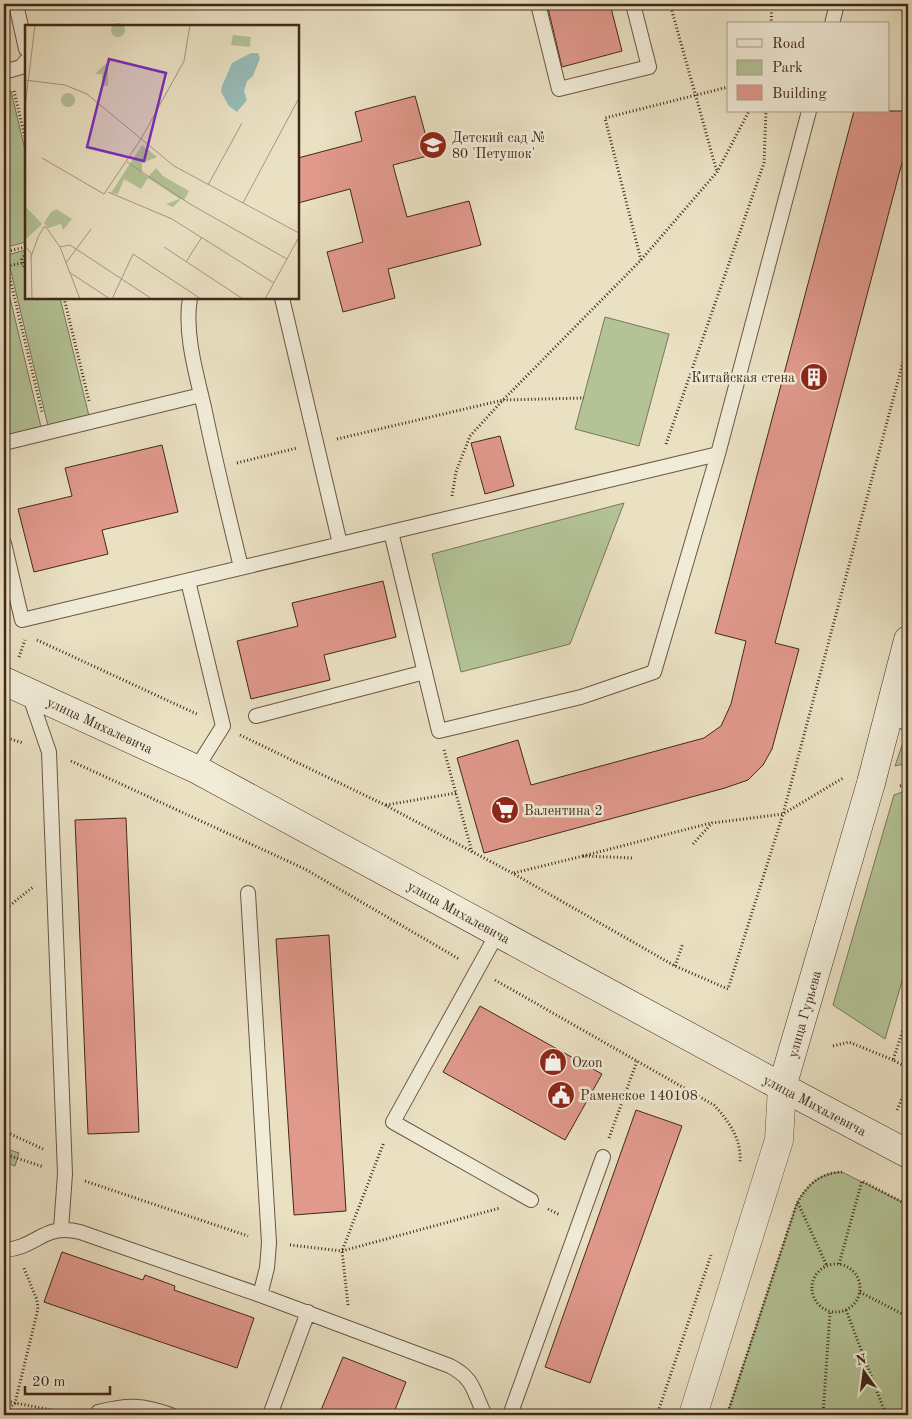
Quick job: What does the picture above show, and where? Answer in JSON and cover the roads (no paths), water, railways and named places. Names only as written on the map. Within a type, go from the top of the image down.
[{"type":"main road","name":"улица Гурьева","points":[[693,1415],[779,1140],[782,1087],[871,783],[899,720],[908,640]]},
{"type":"main road","name":"улица Михалевича","points":[[16,686],[196,769],[497,934],[908,1154]]},
{"type":"lane","points":[[16,4],[25,44]]},
{"type":"lane","points":[[538,4],[559,89],[649,67],[634,4]]},
{"type":"lane","points":[[833,22],[838,4]]},
{"type":"lane","points":[[7,71],[21,67],[25,62]]},
{"type":"lane","points":[[391,532],[439,730],[581,696],[654,672],[718,454],[809,112]]},
{"type":"lane","points":[[190,299],[191,347],[241,568]]},
{"type":"lane","points":[[282,299],[340,544]]},
{"type":"lane","points":[[4,443],[201,396]]},
{"type":"lane","points":[[4,543],[22,620],[718,454]]},
{"type":"lane","points":[[188,581],[223,726],[196,769]]},
{"type":"lane","points":[[256,716],[425,672]]},
{"type":"lane","points":[[16,686],[49,752],[65,1174],[61,1229]]},
{"type":"lane","points":[[248,893],[269,1243],[267,1268],[260,1295]]},
{"type":"lane","points":[[497,934],[392,1122],[532,1200]]},
{"type":"lane","points":[[510,1415],[602,1157]]},
{"type":"lane","points":[[10,1250],[27,1245],[53,1230],[61,1229],[80,1232],[308,1312],[460,1372],[467,1377],[472,1385],[485,1415]]},
{"type":"lane","points":[[270,1415],[308,1312]]},
{"type":"lane","points":[[98,1412],[113,1408],[138,1406],[171,1415]]},
{"type":"place","name":"Детский сад № 80 'Петушок'","points":[[433,145]]},
{"type":"place","name":"Китайская стена","points":[[814,377]]},
{"type":"place","name":"Валентина 2","points":[[505,810]]},
{"type":"place","name":"Ozon","points":[[553,1062]]},
{"type":"place","name":"Раменское 140108","points":[[561,1095]]}]
